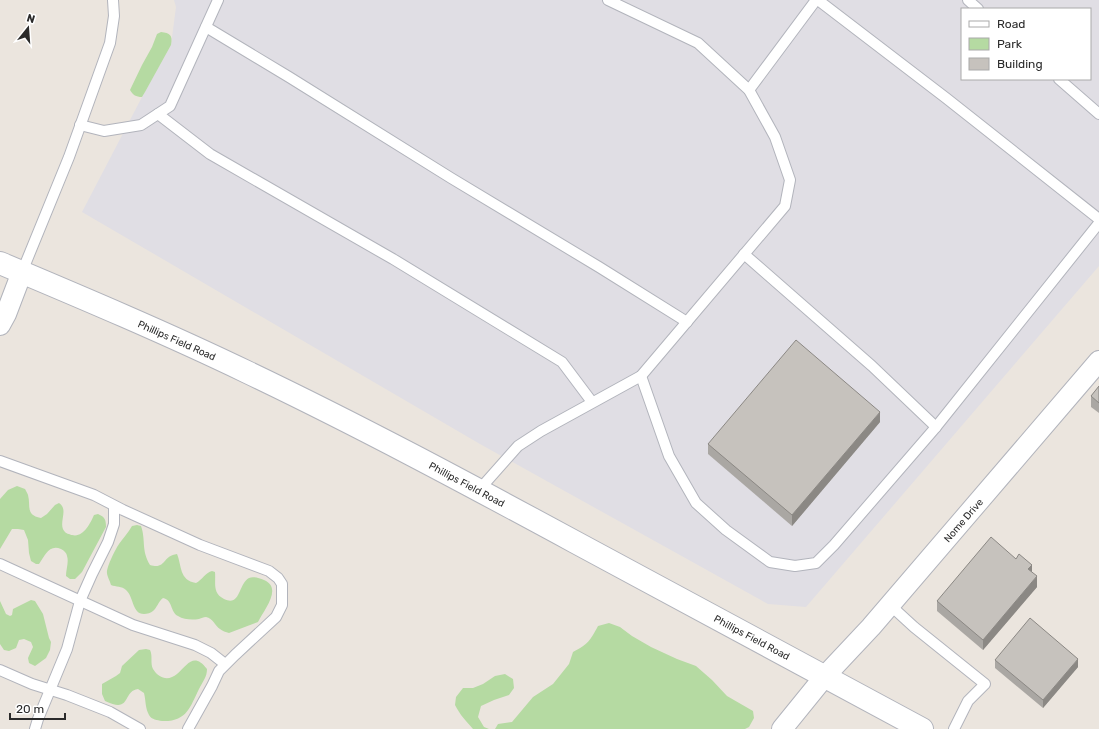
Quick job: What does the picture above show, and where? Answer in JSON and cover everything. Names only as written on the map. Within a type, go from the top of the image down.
[{"type":"street","name":"Phillips Field Road","points":[[0,263],[84,298],[248,372],[420,458],[922,729]]},
{"type":"street","points":[[0,325],[6,314],[22,272]]},
{"type":"street","name":"Nome Drive","points":[[782,729],[825,676],[871,627],[1099,361]]},
{"type":"lane","points":[[22,272],[69,157],[110,43],[114,16],[113,0]]},
{"type":"lane","points":[[80,125],[104,131],[141,125],[170,106],[218,0]]},
{"type":"lane","points":[[479,490],[518,446],[541,431],[641,376],[785,206],[790,180],[775,137],[749,90],[698,43],[608,0]]},
{"type":"lane","points":[[749,90],[817,0],[946,98],[1099,219]]},
{"type":"lane","points":[[968,0],[977,8]]},
{"type":"lane","points":[[206,28],[289,77],[451,178],[599,266],[687,322]]},
{"type":"lane","points":[[1060,80],[1099,114]]},
{"type":"lane","points":[[158,114],[210,154],[394,259],[562,362],[592,402]]},
{"type":"lane","points":[[641,376],[669,456],[696,503],[726,530],[770,562],[795,566],[816,563],[834,545],[936,427],[1099,223]]},
{"type":"lane","points":[[744,254],[872,366],[936,427]]},
{"type":"lane","points":[[0,461],[94,495],[114,506],[200,545],[269,570],[278,578],[282,584],[282,605],[276,617],[219,671],[188,729]]},
{"type":"lane","points":[[35,729],[49,689],[67,649],[80,601],[108,542],[114,524],[114,506]]},
{"type":"lane","points":[[0,564],[133,625],[195,645],[211,653],[226,664]]},
{"type":"lane","points":[[890,605],[985,684],[968,701],[954,729]]},
{"type":"lane","points":[[0,670],[32,684],[67,695],[110,712],[140,729]]},
{"type":"shaded area","points":[[174,0],[1099,0],[1099,266],[806,607],[768,604],[480,444],[82,212],[171,45],[176,7]]},
{"type":"green space","points":[[161,32],[170,35],[172,39],[171,45],[142,97],[136,96],[130,90],[157,34]]},
{"type":"green space","points":[[17,486],[25,489],[28,494],[30,510],[36,517],[41,518],[59,503],[63,510],[63,530],[68,534],[76,535],[86,530],[94,515],[98,514],[105,519],[106,527],[82,572],[75,579],[70,579],[66,576],[68,558],[66,553],[61,549],[50,549],[39,564],[31,561],[28,540],[24,530],[12,529],[0,549],[0,499],[8,490]]},
{"type":"green space","points":[[132,526],[141,526],[147,560],[150,565],[159,566],[172,555],[177,554],[184,576],[191,581],[196,583],[206,574],[212,571],[215,572],[216,591],[220,597],[224,599],[230,601],[234,600],[239,594],[245,581],[251,577],[264,580],[269,584],[272,588],[272,594],[268,606],[258,622],[229,633],[221,630],[212,620],[205,617],[191,620],[180,617],[175,614],[168,601],[163,598],[154,610],[148,614],[137,611],[129,593],[126,590],[111,585],[107,576],[107,570],[118,546]]},
{"type":"green space","points":[[31,600],[35,601],[43,614],[51,642],[50,650],[46,658],[35,666],[29,663],[28,658],[33,647],[31,642],[24,639],[19,640],[16,648],[9,651],[4,650],[0,644],[0,601],[6,614],[10,616],[12,615],[13,609]]},
{"type":"green space","points":[[609,623],[620,627],[651,647],[696,666],[727,696],[753,711],[754,718],[749,727],[745,729],[495,729],[498,724],[512,722],[533,697],[553,684],[569,664],[573,652],[588,642],[598,626]]},
{"type":"green space","points":[[139,650],[150,650],[151,652],[153,669],[158,675],[164,678],[171,678],[191,661],[195,660],[207,669],[206,677],[190,707],[177,719],[162,721],[152,718],[147,710],[144,693],[138,689],[133,691],[126,701],[119,705],[105,701],[102,694],[102,684],[120,673],[122,666]]},
{"type":"green space","points":[[505,674],[513,679],[514,688],[509,695],[481,706],[478,717],[484,727],[489,729],[473,729],[455,705],[456,697],[463,688],[473,688],[483,684],[495,676]]},
{"type":"building","points":[[796,340],[880,412],[792,515],[708,444]]},
{"type":"building","points":[[1099,386],[1099,403],[1091,396]]},
{"type":"building","points":[[991,537],[1016,559],[1019,554],[1032,565],[1028,569],[1037,576],[983,640],[937,601]]},
{"type":"building","points":[[1030,618],[1078,659],[1043,700],[995,660]]}]
